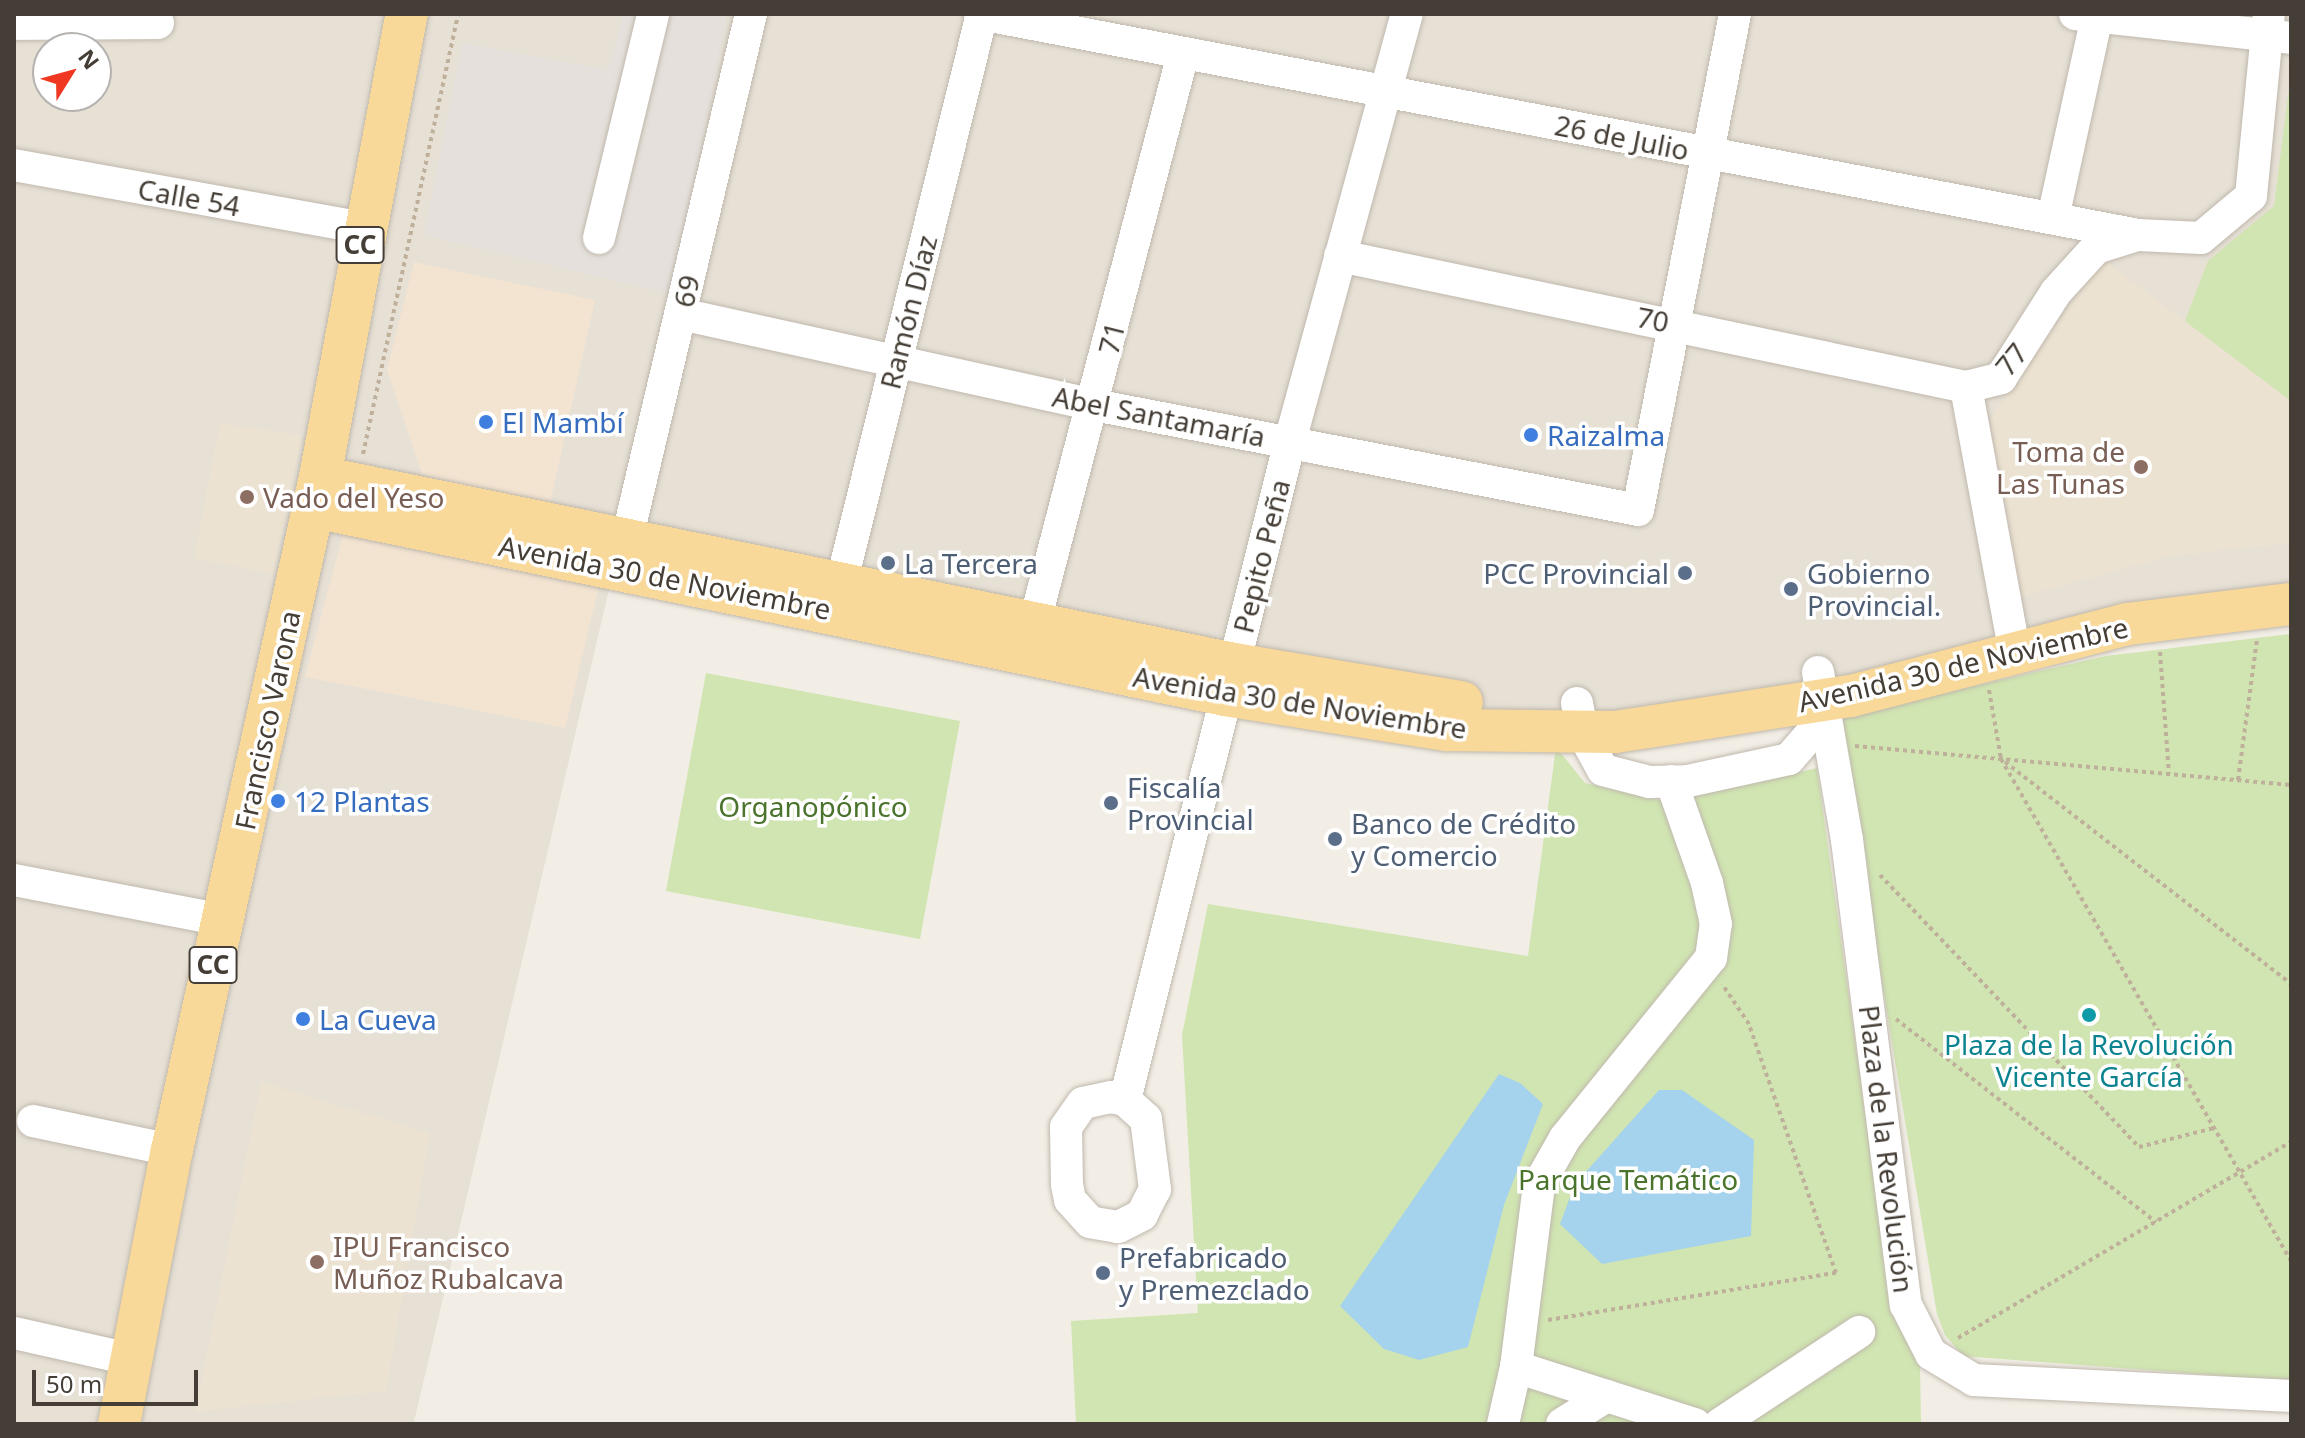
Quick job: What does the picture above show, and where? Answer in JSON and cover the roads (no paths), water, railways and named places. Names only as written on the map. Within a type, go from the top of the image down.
[{"type":"main road","name":"Francisco Varona","points":[[119,1424],[129,1359],[172,1150],[223,920],[330,490],[363,228],[407,14]]},
{"type":"main road","name":"Avenida 30 de Noviembre","points":[[330,490],[1229,679],[1580,717],[1612,703],[1821,686],[2003,647],[2281,596]]},
{"type":"main road","name":"Avenida 30 de Noviembre","points":[[838,596],[1035,621],[1229,679]]},
{"type":"main road","name":"Avenida 30 de Noviembre","points":[[2003,647],[2122,596],[2281,596]]},
{"type":"street","points":[[599,238],[653,14]]},
{"type":"street","name":"69","points":[[624,553],[751,14]]},
{"type":"street","name":"26 de Julio","points":[[981,14],[1183,54],[1387,89],[1709,155],[2138,235],[2201,238],[2251,196],[2275,29]]},
{"type":"street","name":"Ramón Díaz","points":[[838,596],[981,14]]},
{"type":"street","name":"Pepito Peña","points":[[1125,1100],[1290,441],[1407,14]]},
{"type":"street","points":[[1675,323],[1735,14]]},
{"type":"street","points":[[2053,218],[2086,15],[2275,29]]},
{"type":"street","points":[[14,24],[158,23]]},
{"type":"street","name":"71","points":[[1035,621],[1094,405],[1183,54]]},
{"type":"street","name":"Calle 54","points":[[14,165],[363,228]]},
{"type":"street","name":"77","points":[[2003,647],[1966,387],[2001,378],[2056,292],[2096,248],[2138,235]]},
{"type":"street","name":"70","points":[[1340,256],[1675,323],[1966,387]]},
{"type":"street","name":"Abel Santamaría","points":[[681,314],[1094,405],[1638,510],[1675,323]]},
{"type":"street","points":[[1580,717],[1603,770],[1649,782],[1671,781],[1789,759],[1812,733],[1821,686]]},
{"type":"street","name":"Plaza de la Revolución","points":[[1821,686],[1847,840],[1906,1305],[1931,1354],[1974,1380],[2291,1396]]},
{"type":"street","points":[[1503,1424],[1516,1367],[1539,1184],[1565,1138],[1707,963],[1716,924],[1707,883],[1671,781]]},
{"type":"street","points":[[14,880],[223,920]]},
{"type":"street","points":[[33,1121],[172,1150]]},
{"type":"street","points":[[1720,1424],[1859,1332]]},
{"type":"street","points":[[14,1333],[129,1359]]},
{"type":"street","points":[[1516,1367],[1695,1424]]},
{"type":"street","points":[[1562,1424],[1607,1396]]},
{"type":"water","points":[[1499,1074],[1520,1083],[1543,1104],[1504,1205],[1468,1347],[1419,1360],[1384,1349],[1340,1306]]},
{"type":"water","points":[[1659,1090],[1682,1090],[1754,1140],[1751,1236],[1602,1264],[1560,1224],[1575,1184]]},
{"type":"place","name":"El Mambí","points":[[486,422]]},
{"type":"place","name":"Raizalma","points":[[1531,435]]},
{"type":"place","name":"Toma de Las Tunas","points":[[2141,467]]},
{"type":"place","name":"Vado del Yeso","points":[[247,497]]},
{"type":"place","name":"La Tercera","points":[[888,563]]},
{"type":"place","name":"PCC Provincial","points":[[1685,573]]},
{"type":"place","name":"Gobierno Provincial.","points":[[1791,589]]},
{"type":"place","name":"12 Plantas","points":[[278,801]]},
{"type":"place","name":"Fiscalía Provincial","points":[[1111,803]]},
{"type":"place","name":"Banco de Crédito y Comercio","points":[[1335,839]]},
{"type":"place","name":"Plaza de la Revolución Vicente García","points":[[2089,1015]]},
{"type":"place","name":"La Cueva","points":[[303,1019]]},
{"type":"place","name":"IPU Francisco Muñoz Rubalcava","points":[[317,1262]]},
{"type":"place","name":"Prefabricado y Premezclado","points":[[1103,1273]]},
{"type":"park label","name":"Organopónico","points":[[813,806]]},
{"type":"park label","name":"Parque Temático","points":[[1628,1179]]}]
